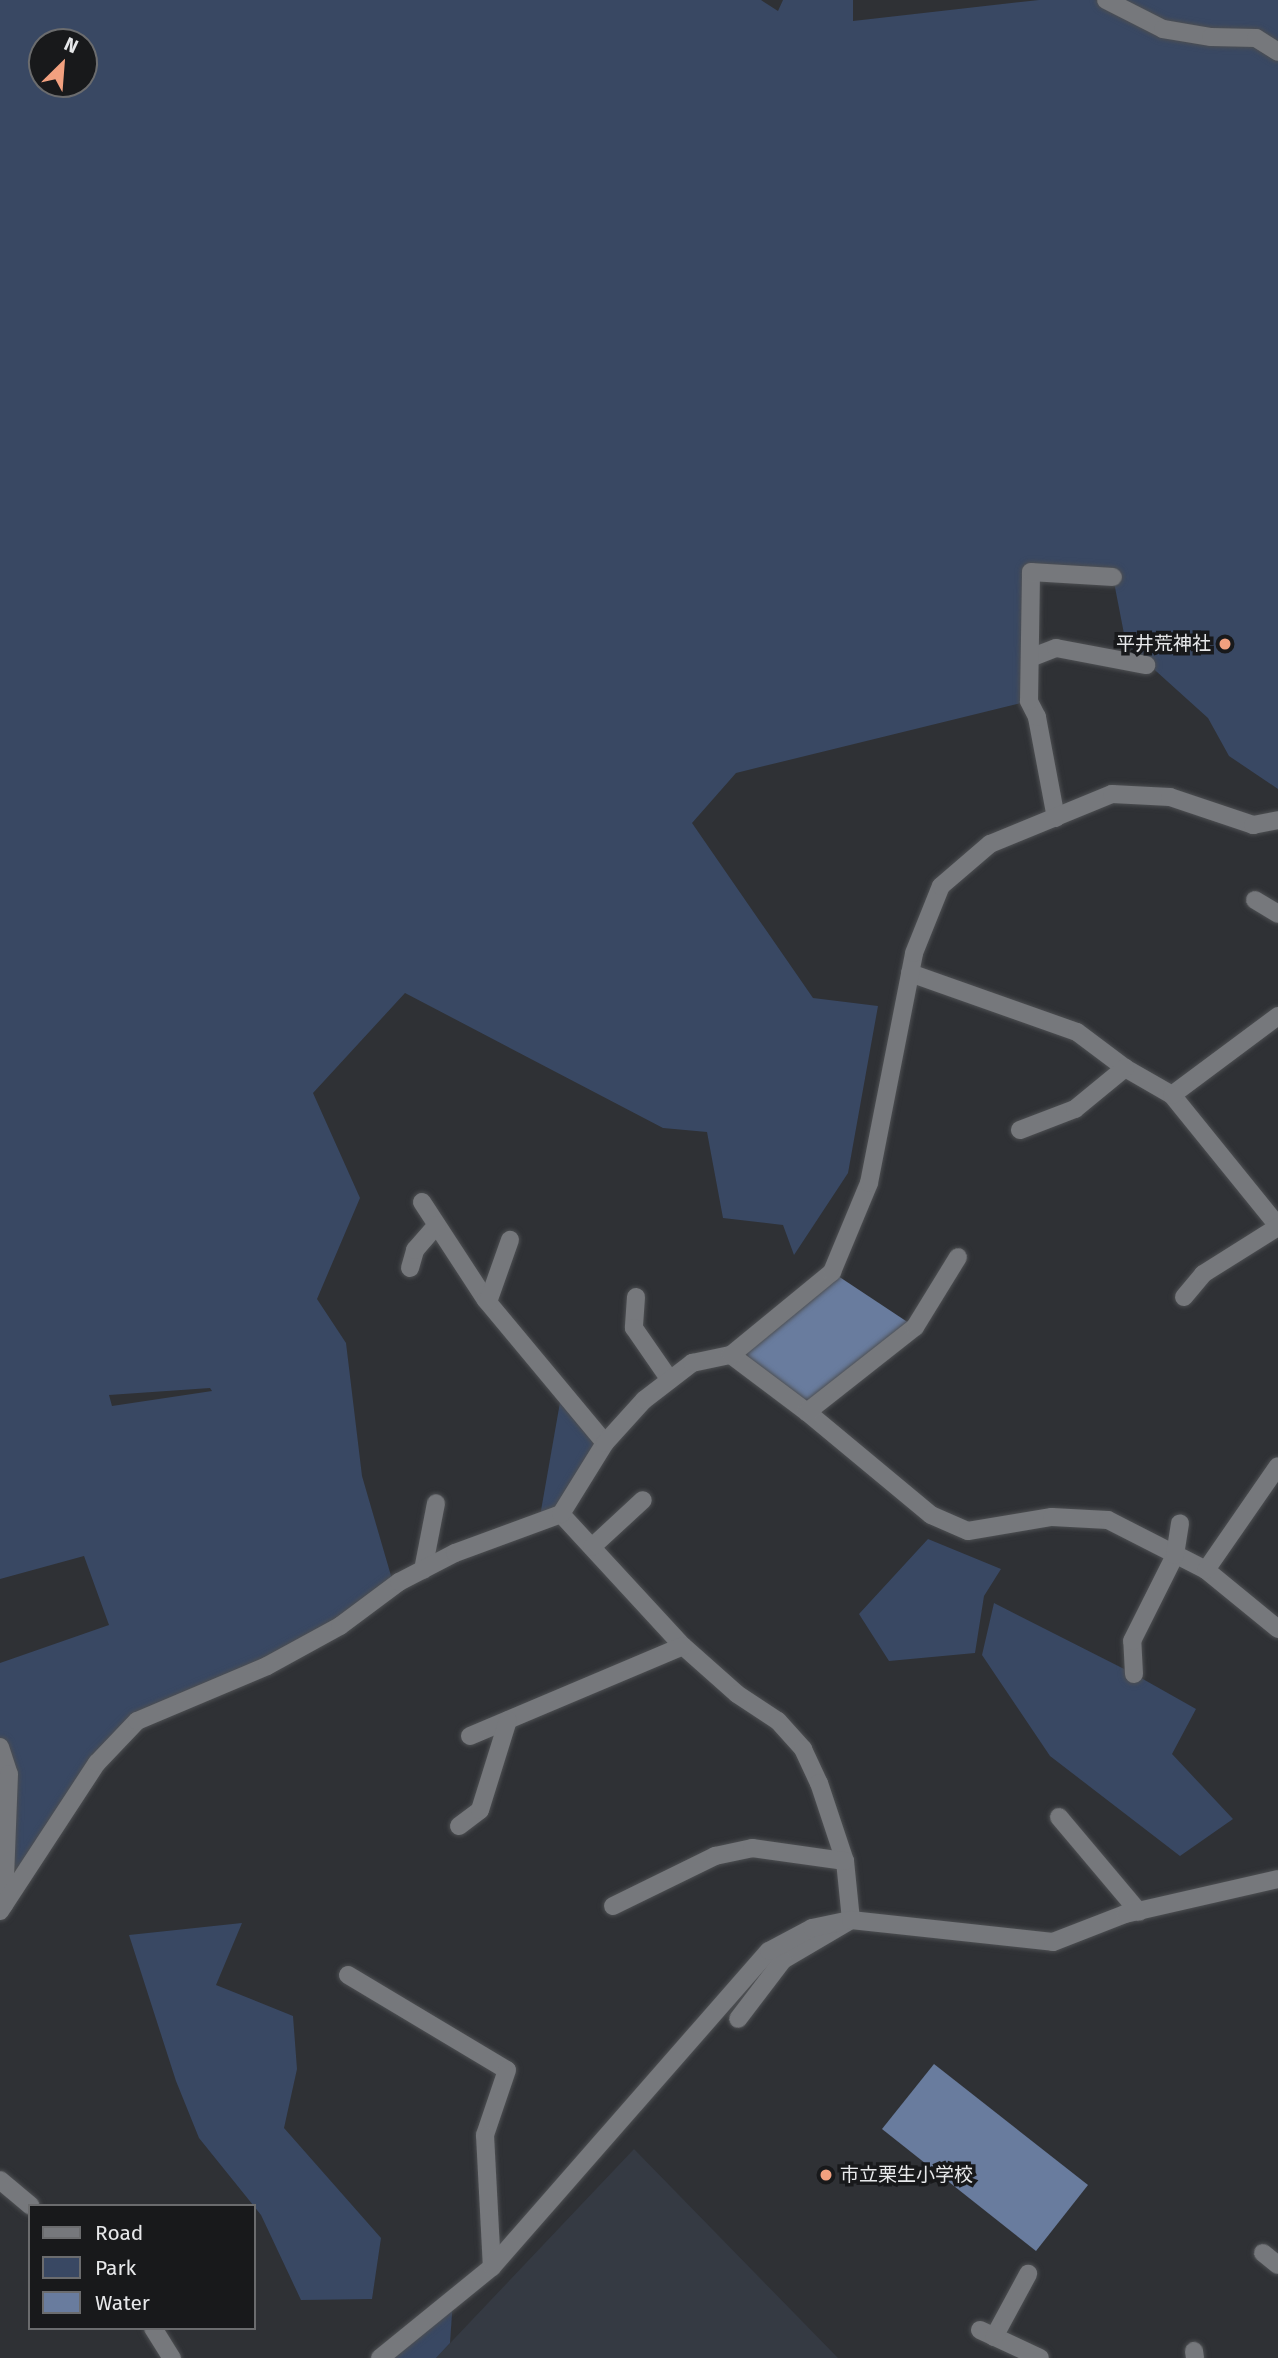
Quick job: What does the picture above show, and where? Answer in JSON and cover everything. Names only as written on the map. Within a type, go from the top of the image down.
[{"type":"street","points":[[1106,0],[1163,29],[1212,37],[1256,38],[1278,43]]},
{"type":"street","points":[[1256,38],[1278,52]]},
{"type":"street","points":[[1056,818],[1037,717],[1028,701],[1031,572],[1113,577]]},
{"type":"street","points":[[1030,658],[1056,648],[1146,665]]},
{"type":"street","points":[[1,1905],[97,1763],[137,1721],[267,1666],[340,1626],[399,1582],[454,1553],[561,1514],[606,1443],[644,1400],[692,1363],[731,1354],[819,1286],[832,1272],[869,1183],[914,953],[941,886],[989,844],[1112,794],[1170,797],[1252,825],[1278,820]]},
{"type":"street","points":[[1255,900],[1278,914]]},
{"type":"street","points":[[910,974],[1077,1032],[1125,1068],[1172,1095],[1278,1226],[1203,1274],[1184,1297]]},
{"type":"street","points":[[1172,1095],[1278,1016]]},
{"type":"street","points":[[1020,1130],[1075,1109],[1125,1068]]},
{"type":"street","points":[[422,1202],[488,1302],[606,1443]]},
{"type":"street","points":[[410,1268],[415,1250],[437,1225]]},
{"type":"street","points":[[488,1302],[510,1240]]},
{"type":"street","points":[[807,1412],[915,1327],[958,1257]]},
{"type":"street","points":[[636,1297],[634,1328],[670,1380]]},
{"type":"street","points":[[731,1354],[807,1412],[930,1515],[968,1531],[1052,1517],[1108,1520],[1206,1570],[1278,1629]]},
{"type":"street","points":[[1206,1570],[1278,1466]]},
{"type":"street","points":[[592,1547],[643,1500]]},
{"type":"street","points":[[423,1570],[436,1503]]},
{"type":"street","points":[[561,1514],[683,1646],[737,1694],[778,1721],[803,1749],[819,1783],[845,1861],[851,1920]]},
{"type":"street","points":[[1134,1674],[1132,1641],[1175,1555],[1180,1523]]},
{"type":"street","points":[[470,1736],[683,1646]]},
{"type":"street","points":[[459,1826],[480,1810],[508,1720]]},
{"type":"street","points":[[0,1747],[9,1774],[1,1905]]},
{"type":"street","points":[[1059,1817],[1139,1912]]},
{"type":"street","points":[[613,1906],[715,1856],[751,1848],[845,1861]]},
{"type":"street","points":[[380,2358],[492,2267],[769,1951],[812,1928],[851,1920],[1053,1942],[1139,1912],[1278,1879]]},
{"type":"street","points":[[737,2019],[783,1960],[851,1920]]},
{"type":"street","points":[[348,1975],[507,2070],[485,2135],[492,2267]]},
{"type":"street","points":[[0,2180],[29,2204]]},
{"type":"street","points":[[1263,2253],[1278,2265]]},
{"type":"street","points":[[1028,2274],[987,2333],[1040,2358]]},
{"type":"street","points":[[154,2330],[172,2358]]},
{"type":"shaded area","points":[[634,2149],[838,2358],[436,2358]]},
{"type":"green space","points":[[0,0],[761,0],[778,11],[783,0],[853,0],[853,21],[1039,0],[1278,0],[1278,789],[1229,756],[1208,718],[1126,644],[1113,577],[1031,572],[1029,701],[736,773],[692,823],[813,998],[878,1006],[848,1173],[794,1255],[783,1225],[723,1218],[707,1132],[663,1128],[405,993],[313,1093],[360,1198],[317,1299],[346,1343],[362,1476],[394,1586],[340,1626],[132,1726],[0,1901],[0,1663],[109,1625],[84,1556],[0,1579]],"holes":[[[210,1388],[212,1391],[112,1406],[109,1395]]]},
{"type":"green space","points":[[562,1391],[605,1443],[561,1514],[539,1522]]},
{"type":"green space","points":[[928,1539],[1001,1569],[984,1596],[975,1653],[889,1661],[859,1614]]},
{"type":"green space","points":[[994,1603],[1134,1674],[1196,1709],[1172,1754],[1233,1819],[1180,1856],[1050,1756],[982,1655]]},
{"type":"green space","points":[[242,1923],[216,1985],[293,2016],[297,2069],[284,2128],[381,2238],[372,2299],[301,2300],[256,2204],[252,2204],[199,2138],[176,2081],[129,1935]]},
{"type":"green space","points":[[453,2299],[450,2343],[436,2358],[380,2358]]},
{"type":"water","points":[[832,1272],[915,1327],[807,1412],[731,1355]]},
{"type":"water","points":[[934,2064],[1088,2185],[1036,2251],[882,2129]]},
{"type":"place","name":"平井荒神社","points":[[1225,644]]},
{"type":"place","name":"市立栗生小学校","points":[[826,2175]]}]
